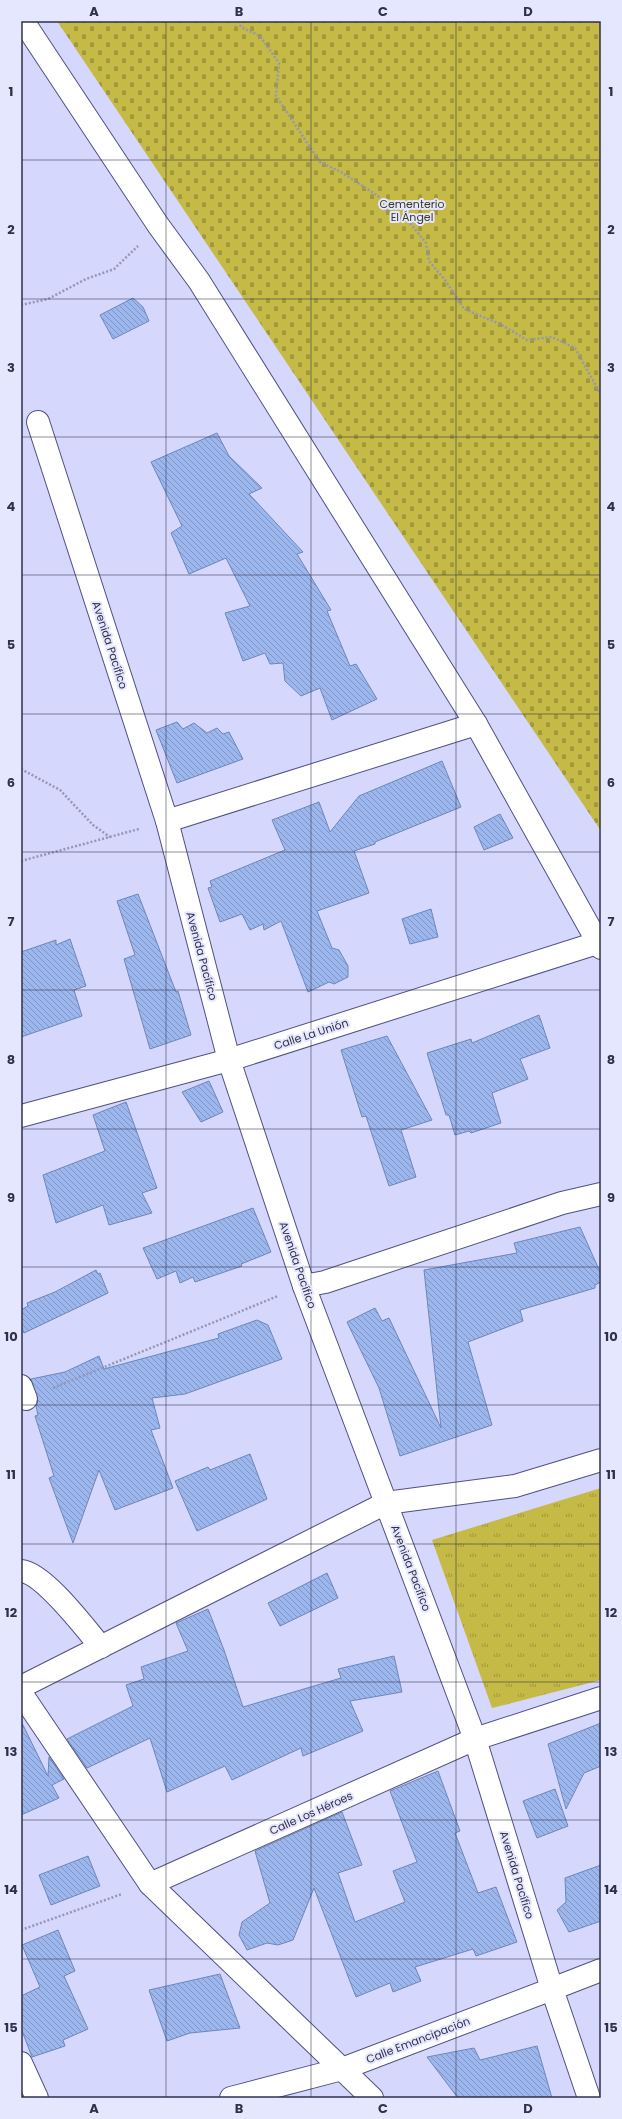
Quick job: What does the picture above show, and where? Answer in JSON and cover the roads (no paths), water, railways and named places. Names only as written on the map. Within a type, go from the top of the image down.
[{"type":"street","points":[[23,21],[158,225],[199,281],[476,724],[599,945]]},
{"type":"street","name":"Avenida Pacífico","points":[[38,422],[167,821],[229,1060],[304,1286],[475,1739],[552,1989],[589,2098]]},
{"type":"street","points":[[167,821],[476,724]]},
{"type":"street","name":"Calle La Unión","points":[[21,1116],[229,1060],[599,945]]},
{"type":"street","points":[[304,1286],[325,1282],[562,1203],[601,1194]]},
{"type":"street","points":[[21,1687],[386,1503],[515,1486],[601,1460]]},
{"type":"street","points":[[21,1571],[28,1571],[55,1593],[101,1647]]},
{"type":"street","points":[[21,1693],[150,1884],[372,2098]]},
{"type":"street","name":"Calle Los Héroes","points":[[150,1884],[475,1739],[601,1698]]},
{"type":"street","name":"Calle Emancipación","points":[[231,2098],[342,2069],[601,1970]]},
{"type":"street","points":[[21,2063],[37,2098]]},
{"type":"park label","name":"Cementerio El Ángel","points":[[412,210]]}]
